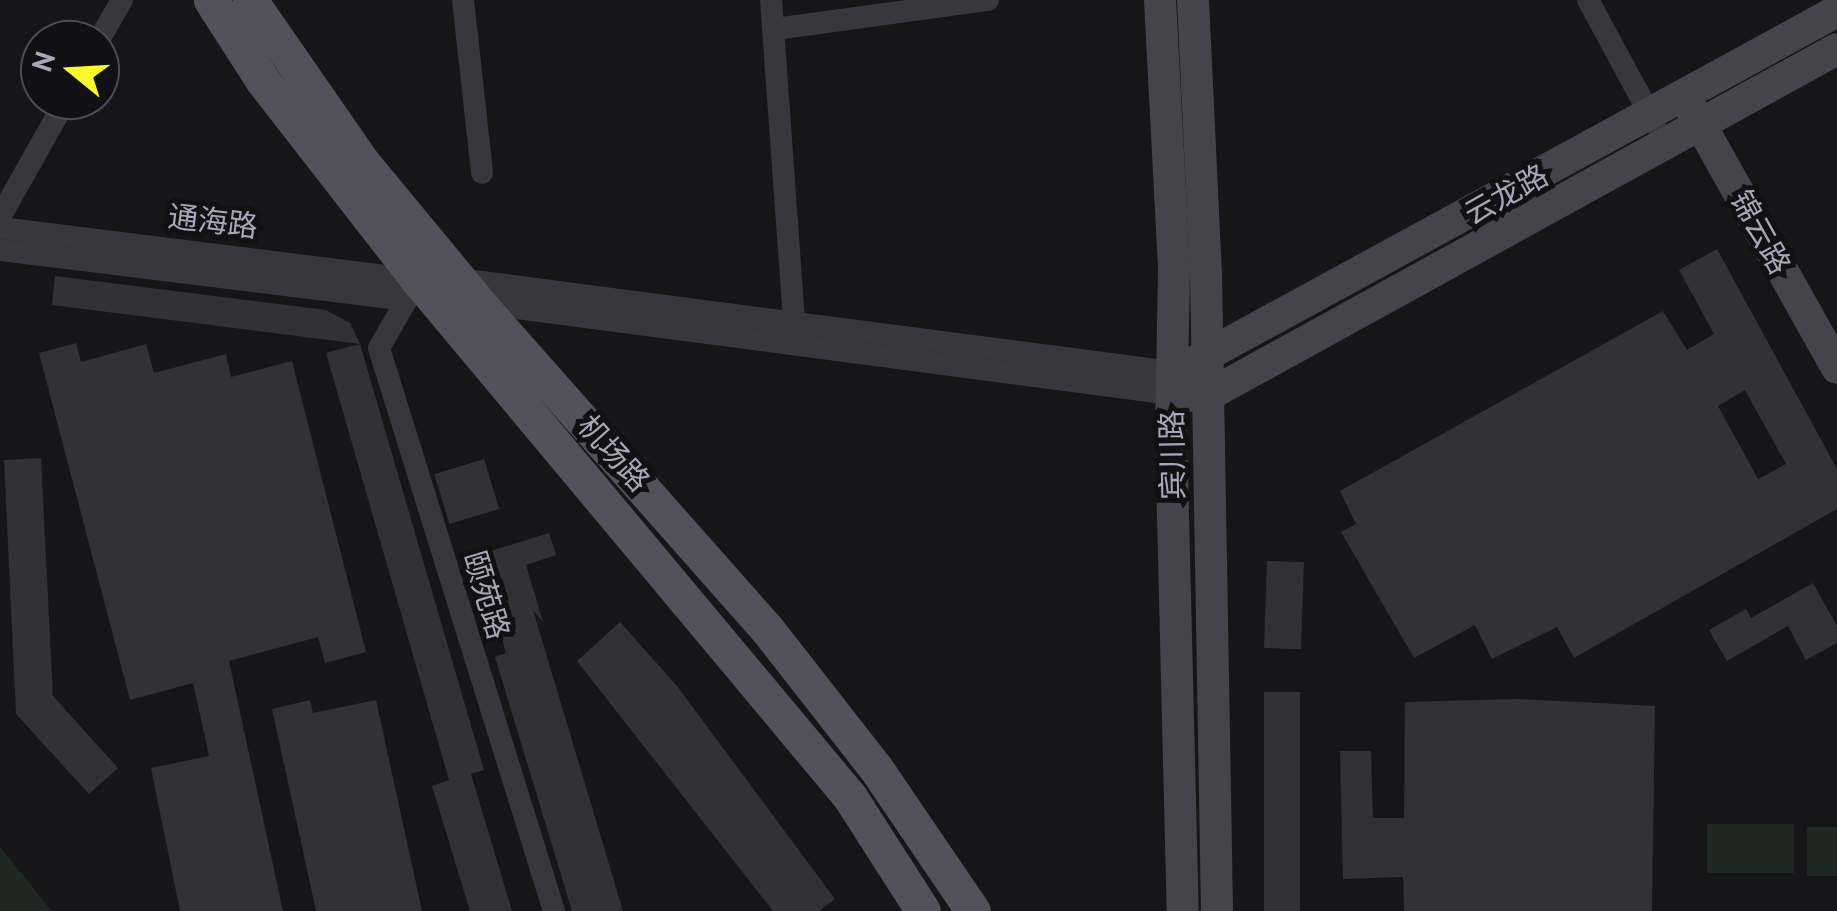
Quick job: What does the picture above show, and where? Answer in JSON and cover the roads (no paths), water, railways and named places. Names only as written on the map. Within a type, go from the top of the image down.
[{"type":"main road","name":"机场路","points":[[211,0],[411,290],[721,636],[850,797],[923,911]]},
{"type":"main road","name":"机场路","points":[[250,0],[364,162],[468,291],[767,630],[876,768],[972,911]]},
{"type":"main road","name":"宾川路","points":[[1160,0],[1217,911]]},
{"type":"main road","name":"宾川路","points":[[1183,911],[1183,388],[1205,359],[1193,0]]},
{"type":"main road","name":"云龙路","points":[[1183,388],[1692,110],[1837,11]]},
{"type":"main road","name":"云龙路","points":[[1692,110],[1837,49]]},
{"type":"main road","name":"锦云路","points":[[1692,110],[1837,368]]},
{"type":"main road","name":"云龙路","points":[[1205,359],[1658,129]]},
{"type":"street","points":[[463,0],[482,173]]},
{"type":"street","points":[[771,0],[794,323]]},
{"type":"street","points":[[775,29],[920,5],[988,0]]},
{"type":"street","points":[[1588,0],[1658,129]]},
{"type":"street","points":[[0,218],[55,120]]},
{"type":"street","name":"通海路","points":[[0,228],[411,290]]},
{"type":"street","name":"通海路","points":[[0,250],[411,290]]},
{"type":"street","name":"颐苑路","points":[[411,290],[379,348],[554,911]]},
{"type":"street","points":[[468,291],[794,323],[1183,388]]},
{"type":"street","points":[[468,291],[1183,388]]}]
